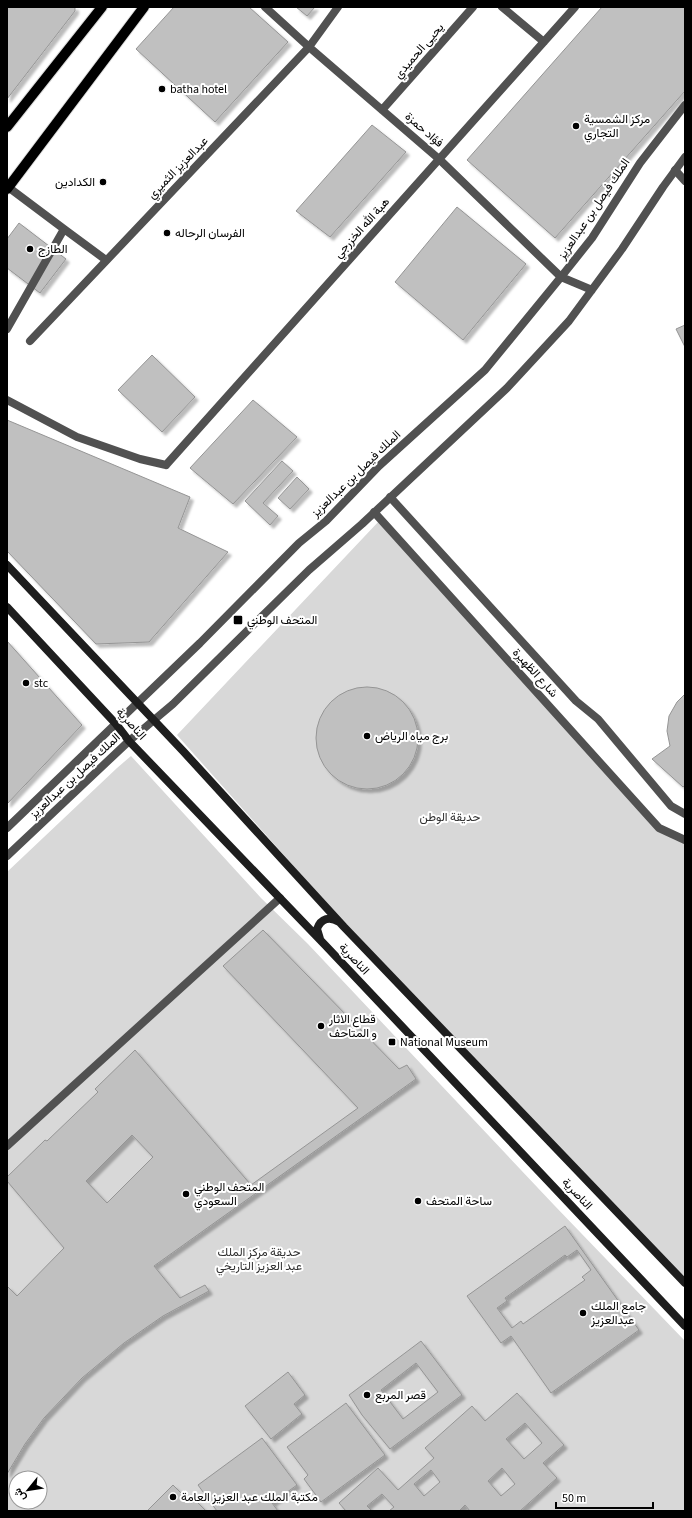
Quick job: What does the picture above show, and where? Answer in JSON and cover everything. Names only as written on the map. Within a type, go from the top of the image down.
[{"type":"main road","points":[[7,127],[102,7]]},
{"type":"main road","points":[[8,188],[144,7]]},
{"type":"main road","name":"الناصرية","points":[[7,565],[183,751],[344,927],[685,1282]]},
{"type":"main road","name":"الناصرية","points":[[7,607],[116,724],[129,741],[325,945],[685,1326]]},
{"type":"main road","points":[[325,945],[318,934],[319,925],[321,922],[329,918],[333,919],[344,927]]},
{"type":"street","name":"فؤاد حمزة","points":[[265,7],[439,160],[561,277]]},
{"type":"street","name":"عبدالعزيز الثميري","points":[[30,341],[309,47],[338,7]]},
{"type":"street","name":"يحيى الحميدي","points":[[382,110],[473,7]]},
{"type":"street","points":[[502,7],[544,42]]},
{"type":"street","name":"هبة الله الخزرجي","points":[[7,400],[77,437],[166,465],[575,7]]},
{"type":"street","name":"الملك فيصل بن عبدالعزيز","points":[[7,828],[137,704],[299,543],[326,521],[379,466],[485,370],[592,238],[640,163],[685,105]]},
{"type":"street","name":"الملك فيصل بن عبدالعزيز","points":[[7,856],[129,741],[173,704],[309,570],[374,512],[507,388],[568,321],[592,290],[685,157]]},
{"type":"street","points":[[675,170],[685,181]]},
{"type":"street","points":[[8,188],[106,260]]},
{"type":"street","points":[[7,329],[64,229]]},
{"type":"street","points":[[561,277],[592,290]]},
{"type":"street","name":"شارع الظهيرة","points":[[390,497],[576,701],[598,719],[671,806],[685,814]]},
{"type":"street","name":"شارع الظهيرة","points":[[374,512],[659,828],[685,840]]},
{"type":"street","points":[[7,1146],[280,898]]},
{"type":"green space","name":"حديقة الوطن","points":[[380,520],[661,827],[685,838],[685,1279],[346,925],[177,735]]},
{"type":"green space","name":"حديقة مركز الملك عبد العزيز التاريخي","points":[[131,756],[261,898],[308,944],[554,1205],[685,1341],[685,1511],[7,1511],[7,872]]},
{"type":"building","points":[[7,7],[75,7],[75,11],[7,99]]},
{"type":"building","points":[[174,7],[249,7],[288,42],[215,122],[136,49]]},
{"type":"building","points":[[296,7],[315,7],[307,16]]},
{"type":"building","name":"مركز الشمسية التجاري","points":[[602,7],[685,7],[685,91],[555,238],[467,160]]},
{"type":"building","points":[[372,125],[406,152],[330,237],[296,211]]},
{"type":"building","points":[[457,207],[526,264],[463,340],[395,282]]},
{"type":"building","name":"الطازج","points":[[19,223],[66,259],[40,293],[7,268],[7,239]]},
{"type":"building","points":[[685,325],[685,347],[676,329]]},
{"type":"building","points":[[152,355],[195,397],[162,432],[118,390]]},
{"type":"building","points":[[253,400],[297,437],[233,504],[190,468]]},
{"type":"building","points":[[7,420],[190,497],[178,528],[228,552],[149,642],[96,644],[7,551]]},
{"type":"building","points":[[282,461],[293,471],[263,503],[278,516],[270,525],[245,501]]},
{"type":"building","points":[[297,477],[309,489],[290,509],[278,498]]},
{"type":"building","name":"stc","points":[[7,641],[82,725],[7,804]]},
{"type":"building","name":"برج مياه الرياض","points":[[367,687],[386,691],[403,702],[414,719],[418,738],[414,757],[403,774],[386,785],[367,789],[348,785],[331,774],[320,757],[316,738],[320,719],[331,702],[348,691]]},
{"type":"building","points":[[685,694],[685,785],[683,787],[652,759],[670,746],[667,731],[669,716],[677,702]]},
{"type":"building","name":"المتحف الوطني السعودي","points":[[263,930],[399,1069],[407,1065],[416,1079],[154,1266],[180,1298],[205,1285],[209,1291],[163,1316],[124,1343],[82,1378],[44,1418],[25,1444],[8,1470],[7,1474],[7,1286],[17,1296],[64,1248],[7,1181],[7,1177],[98,1092],[95,1089],[135,1050],[251,1185],[358,1108],[223,966]],"holes":[[[132,1135],[153,1157],[107,1203],[86,1181]]]},
{"type":"building","name":"جامع الملك عبدالعزيز","points":[[565,1226],[639,1330],[551,1393],[511,1336],[501,1343],[467,1296]],"holes":[[[577,1250],[591,1270],[582,1277],[585,1280],[523,1324],[521,1321],[512,1328],[497,1308],[507,1301],[505,1298],[565,1255],[567,1257]]]},
{"type":"building","name":"قصر المربع","points":[[421,1341],[462,1395],[390,1449],[362,1415],[349,1395]],"holes":[[[416,1363],[438,1392],[403,1419],[381,1390]]]},
{"type":"building","points":[[288,1372],[305,1395],[294,1404],[302,1414],[271,1439],[245,1406]]},
{"type":"building","points":[[517,1393],[564,1445],[543,1463],[557,1478],[520,1511],[470,1511],[465,1505],[459,1511],[389,1511],[394,1507],[382,1494],[367,1506],[372,1511],[346,1511],[339,1503],[378,1468],[398,1490],[434,1458],[425,1448],[472,1406],[485,1421]],"holes":[[[525,1423],[542,1443],[524,1459],[506,1439]],[[502,1468],[515,1484],[501,1496],[488,1481]],[[431,1470],[440,1482],[424,1496],[414,1484]]]},
{"type":"building","points":[[346,1403],[385,1455],[321,1502],[304,1479],[308,1475],[287,1447]]},
{"type":"building","points":[[262,1438],[297,1485],[272,1503],[278,1511],[217,1511],[198,1485]]},
{"type":"building","name":"مكتبة الملك عبد العزيز العامة","points":[[173,1485],[191,1503],[195,1500],[206,1511],[147,1511]]},
{"type":"place","name":"batha hotel","points":[[162,89]]},
{"type":"place","name":"مركز الشمسية التجاري","points":[[576,126]]},
{"type":"place","name":"الكدادين","points":[[103,182]]},
{"type":"place","name":"الفرسان الرحاله","points":[[167,233]]},
{"type":"place","name":"الطازج","points":[[30,249]]},
{"type":"place","name":"المتحف الوطني","points":[[238,620]]},
{"type":"place","name":"stc","points":[[26,683]]},
{"type":"place","name":"برج مياه الرياض","points":[[367,736]]},
{"type":"place","name":"قطاع الاثار و المتاحف","points":[[321,1026]]},
{"type":"place","name":"National Museum","points":[[392,1042]]},
{"type":"place","name":"المتحف الوطني السعودي","points":[[186,1194]]},
{"type":"place","name":"ساحة المتحف","points":[[418,1201]]},
{"type":"place","name":"جامع الملك عبدالعزيز","points":[[583,1313]]},
{"type":"place","name":"قصر المربع","points":[[367,1395]]},
{"type":"place","name":"مكتبة الملك عبد العزيز العامة","points":[[173,1497]]}]
